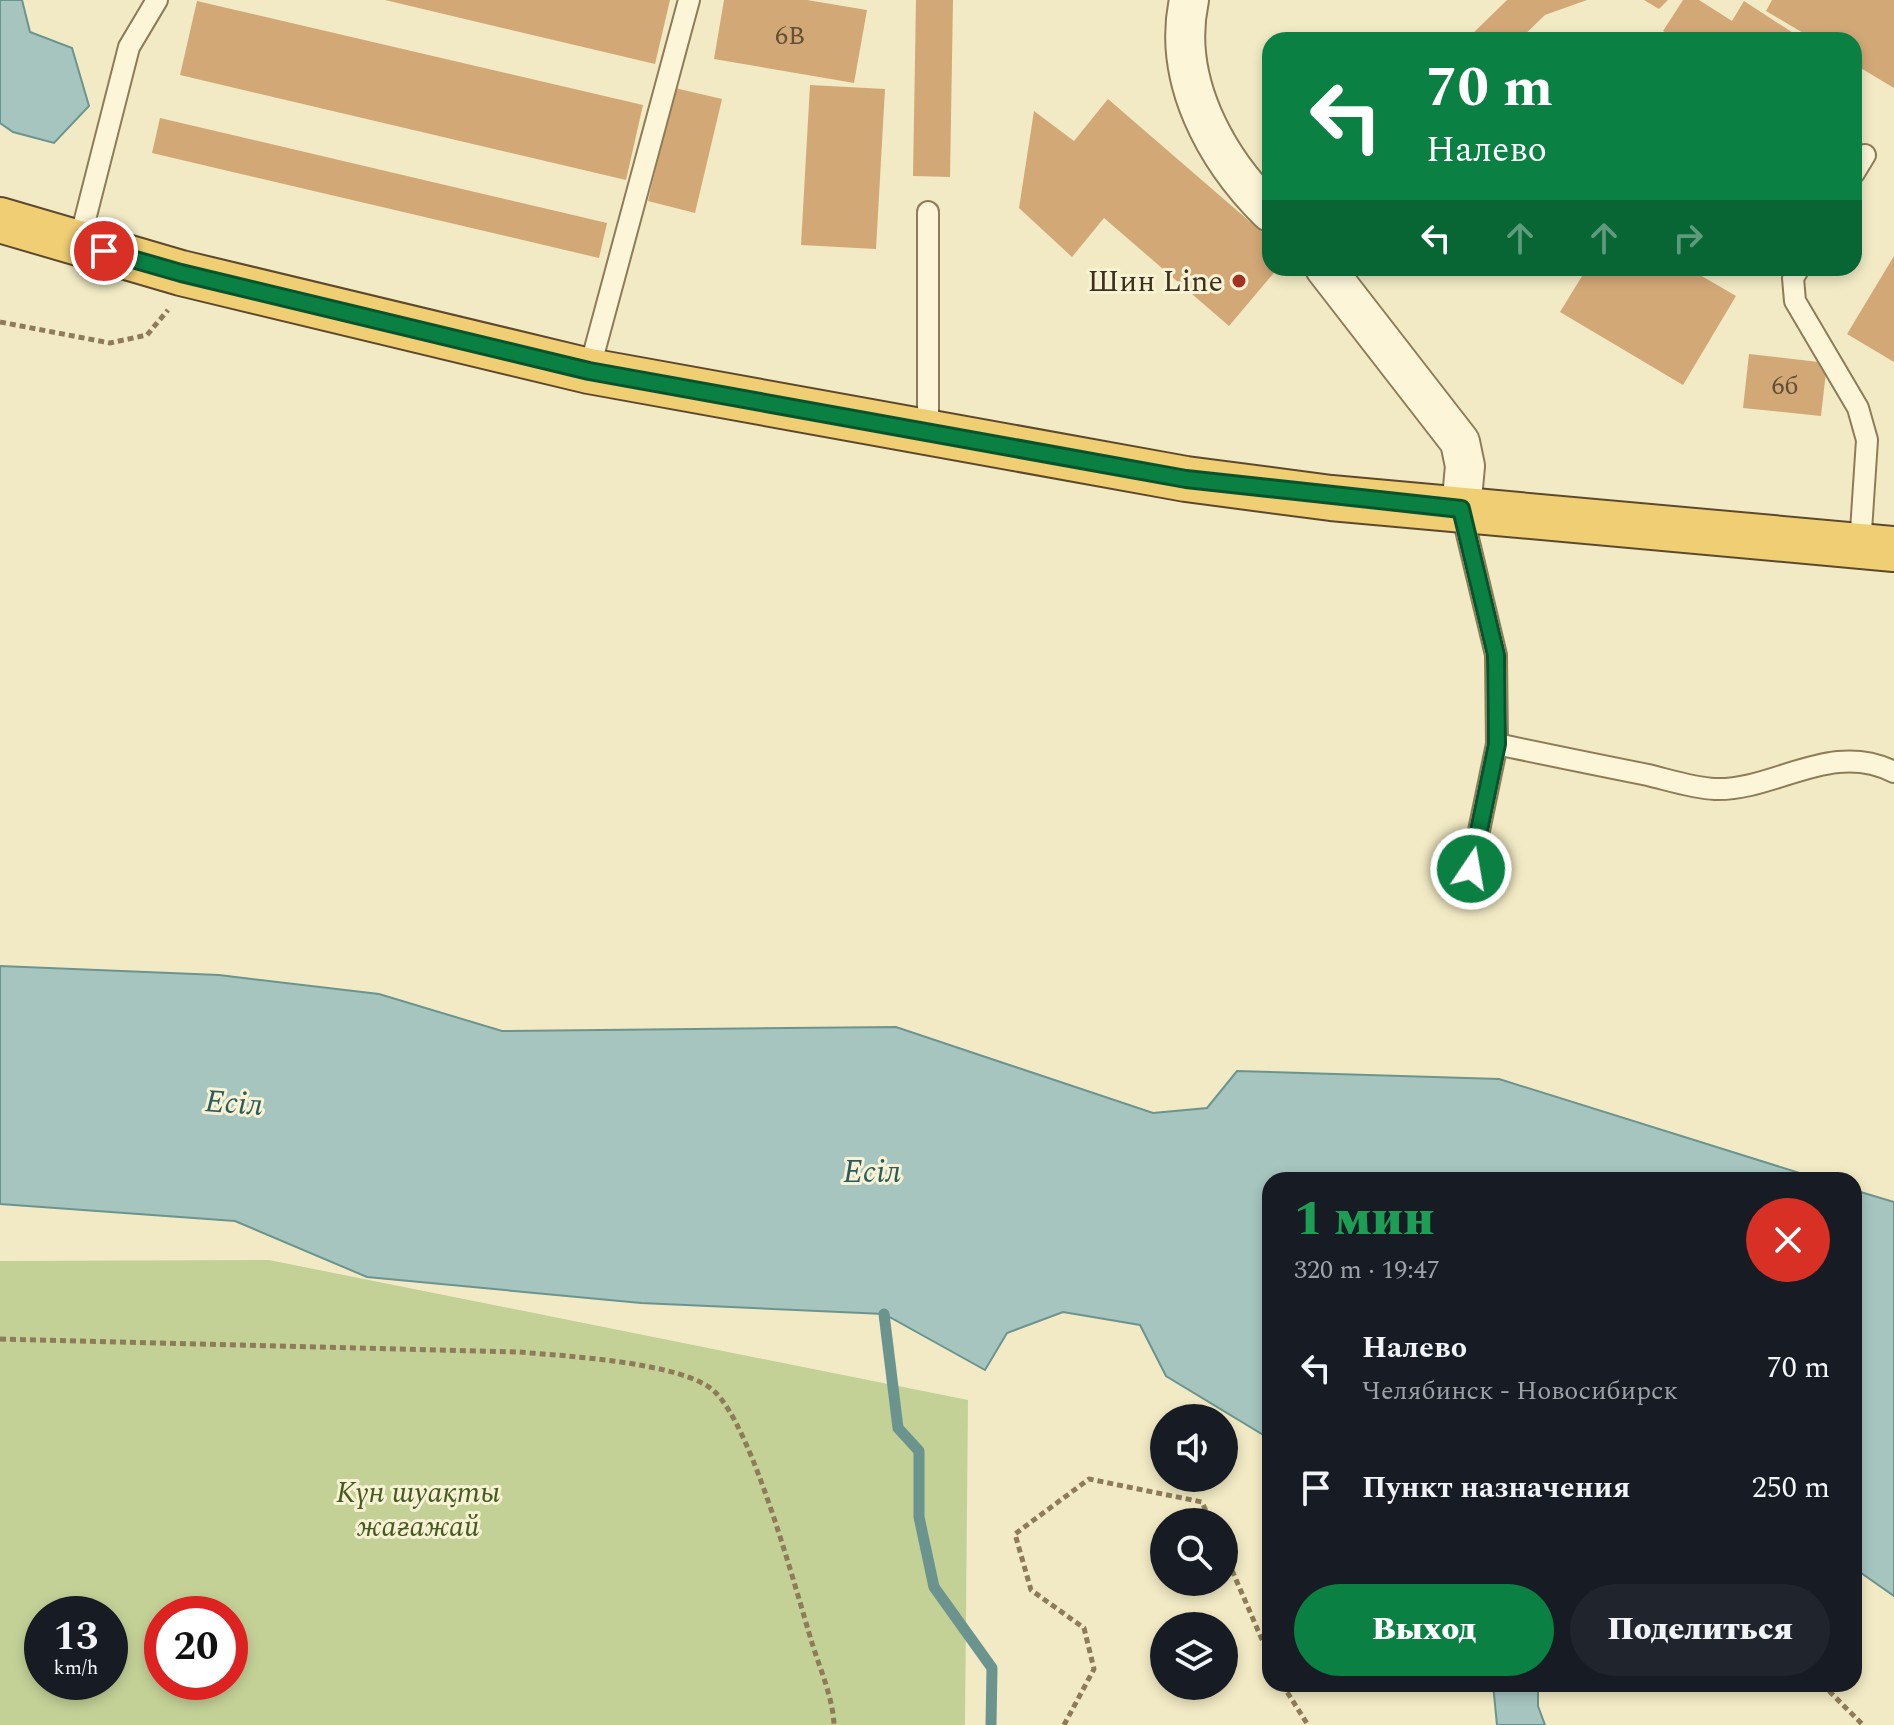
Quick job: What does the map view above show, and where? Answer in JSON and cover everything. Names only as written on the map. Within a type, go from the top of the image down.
[{"type":"highway","points":[[0,220],[181,273],[589,371],[1186,479],[1461,509],[1877,547]]},
{"type":"street","points":[[1189,0],[1184,25],[1192,90],[1220,150],[1248,190],[1262,204]]},
{"type":"street","points":[[1331,276],[1460,442],[1465,466],[1461,509]]},
{"type":"lane","points":[[79,243],[129,47],[157,0]]},
{"type":"lane","points":[[589,371],[689,0]]},
{"type":"lane","points":[[1862,160],[1865,155]]},
{"type":"lane","points":[[928,212],[928,432]]},
{"type":"lane","points":[[1794,276],[1795,301],[1858,408],[1867,440],[1877,547]]},
{"type":"lane","points":[[1461,509],[1496,655],[1497,744],[1471,869]]},
{"type":"lane","points":[[1497,744],[1714,789],[1758,784],[1801,767],[1847,762],[1884,767],[1894,772]]},
{"type":"path","points":[[0,322],[110,343],[147,335],[171,306],[181,273]]},
{"type":"path","points":[[0,1339],[519,1352],[596,1359],[676,1373],[714,1391],[733,1418],[757,1474],[802,1611],[834,1725]]},
{"type":"path","points":[[1064,1725],[1094,1669],[1084,1628],[1031,1590],[1015,1534],[1089,1479],[1202,1502],[1205,1508]]},
{"type":"path","points":[[1238,1584],[1262,1640]]},
{"type":"path","points":[[1287,1692],[1308,1725]]},
{"type":"path","points":[[1830,1692],[1863,1725]]},
{"type":"green space","name":"Күн шуақты жағажай","points":[[269,1260],[968,1400],[965,1725],[0,1725],[0,1261]]},
{"type":"water","points":[[0,0],[22,0],[30,32],[72,48],[89,106],[54,143],[13,132],[0,123]]},
{"type":"water","name":"Есіл","points":[[0,966],[219,975],[379,994],[502,1031],[896,1027],[1153,1113],[1207,1108],[1237,1071],[1499,1079],[1796,1172],[1262,1172],[1262,1434],[1238,1420],[1238,1404],[1212,1404],[1166,1376],[1140,1325],[1063,1312],[1007,1333],[985,1370],[884,1314],[641,1303],[367,1277],[235,1221],[0,1204]]},
{"type":"water","points":[[1862,1192],[1894,1202],[1894,1596],[1862,1574]]},
{"type":"water","points":[[1494,1692],[1538,1692],[1538,1706],[1545,1725],[1497,1725]]},
{"type":"building","points":[[385,0],[670,0],[655,64]]},
{"type":"building","points":[[724,0],[807,0],[867,10],[854,83],[714,59]]},
{"type":"building","points":[[916,0],[953,0],[950,177],[913,176]]},
{"type":"building","points":[[1507,0],[1587,0],[1545,15],[1527,32],[1474,32]]},
{"type":"building","points":[[1644,0],[1668,0],[1659,9]]},
{"type":"building","points":[[1683,0],[1699,0],[1732,21],[1744,1],[1792,32],[1665,32]]},
{"type":"building","points":[[1772,0],[1894,0],[1894,88],[1862,69],[1862,32],[1801,32],[1766,11]]},
{"type":"building","points":[[197,1],[643,105],[626,180],[180,75]]},
{"type":"building","points":[[810,85],[885,89],[876,249],[801,245]]},
{"type":"building","points":[[675,88],[722,99],[695,213],[648,201]]},
{"type":"building","points":[[1108,99],[1262,232],[1262,276],[1271,276],[1229,326],[1104,218],[1072,257],[1019,208],[1034,111],[1074,141]]},
{"type":"building","points":[[160,118],[607,223],[599,258],[152,153]]},
{"type":"building","points":[[1894,256],[1894,362],[1847,334]]},
{"type":"building","points":[[1582,276],[1702,276],[1736,296],[1683,385],[1560,312]]},
{"type":"building","points":[[1749,354],[1827,363],[1821,416],[1743,408]]},
{"type":"waterway","points":[[884,1314],[898,1428],[919,1451],[919,1517],[934,1587],[992,1668],[991,1725]]},
{"type":"place","name":"Шин Line","points":[[1239,281]]},
{"type":"route","points":[[104,251],[181,273],[589,371],[1186,479],[1331,498],[1461,509],[1496,655],[1497,744],[1471,869]]}]
